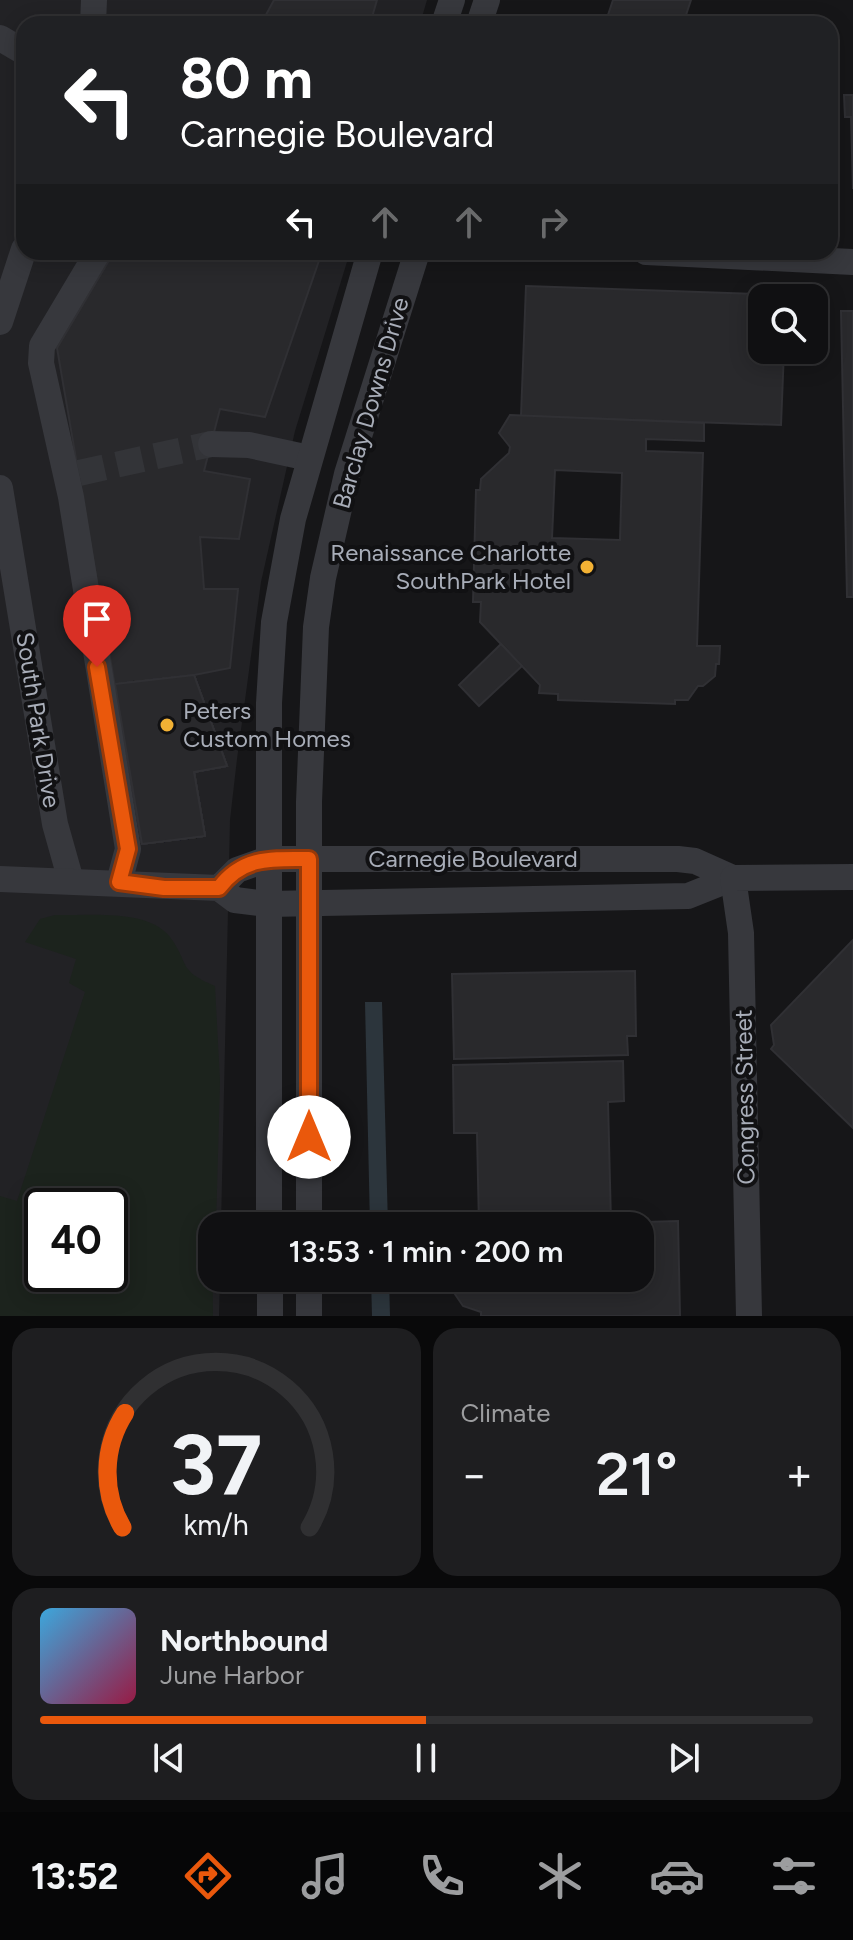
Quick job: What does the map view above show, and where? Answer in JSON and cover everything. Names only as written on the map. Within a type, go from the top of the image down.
[{"type":"street","points":[[0,322],[20,260]]},
{"type":"street","points":[[93,260],[42,346],[41,363],[73,475],[128,849],[119,882]]},
{"type":"street","name":"Barclay Downs Drive","points":[[269,1212],[269,703],[274,622],[293,519],[368,260]]},
{"type":"street","name":"Barclay Downs Drive","points":[[309,1212],[310,711],[323,578],[361,420],[414,260]]},
{"type":"street","points":[[812,260],[853,262]]},
{"type":"street","points":[[211,444],[249,445],[309,458]]},
{"type":"street","name":"South Park Drive","points":[[0,488],[55,824],[71,881]]},
{"type":"street","name":"Carnegie Boulevard","points":[[219,888],[231,873],[245,865],[268,859],[687,859],[733,878]]},
{"type":"street","name":"Carnegie Boulevard","points":[[71,881],[119,882],[164,888],[219,888],[235,900],[309,904],[688,896],[733,878],[853,877]]},
{"type":"street","name":"Congress Street","points":[[733,878],[741,933],[749,1316]]},
{"type":"street","points":[[0,879],[71,881]]},
{"type":"street","points":[[270,1292],[270,1316]]},
{"type":"street","points":[[309,1292],[309,1316]]},
{"type":"shaded area","points":[[0,0],[427,0],[422,16],[16,16],[16,260],[348,260],[295,431],[261,582],[237,759],[230,820],[221,1212],[198,1212],[198,1292],[220,1292],[219,1316],[0,1316]]},
{"type":"shaded area","points":[[55,915],[116,916],[147,921],[170,937],[189,971],[215,986],[220,1081],[216,1212],[198,1212],[198,1292],[213,1292],[213,1316],[0,1316],[0,1196],[17,1201],[85,992],[69,983],[76,959],[25,942],[40,919]]},
{"type":"shaded area","points":[[365,1002],[382,1002],[388,1212],[370,1212]]},
{"type":"shaded area","points":[[371,1292],[389,1292],[390,1316],[372,1316]]},
{"type":"building","points":[[274,0],[377,0],[372,16],[265,16]]},
{"type":"building","points":[[613,0],[691,0],[686,16],[608,16]]},
{"type":"building","points":[[844,95],[853,95],[853,189],[851,117],[845,117]]},
{"type":"building","points":[[109,260],[319,260],[265,417],[220,409],[204,471],[250,479],[239,539],[200,537],[204,589],[238,589],[230,668],[194,675],[227,766],[194,772],[205,836],[142,844],[57,348]]},
{"type":"building","points":[[526,286],[748,294],[748,364],[783,364],[781,425],[521,416]]},
{"type":"building","points":[[841,311],[853,311],[853,597],[847,597]]},
{"type":"building","name":"Renaissance Charlotte SouthPark Hotel","points":[[510,415],[704,423],[704,441],[646,439],[646,451],[703,453],[697,646],[720,646],[719,664],[716,664],[715,676],[703,686],[698,686],[688,700],[675,700],[675,704],[558,700],[558,694],[539,693],[540,685],[480,622],[481,602],[473,602],[476,490],[480,490],[481,479],[509,453],[510,447],[499,433]],"holes":[[[555,470],[622,473],[620,540],[552,538]]]},
{"type":"building","points":[[501,644],[522,666],[479,706],[459,685]]},
{"type":"building","name":"Peters Custom Homes","points":[[194,675],[227,766],[194,772],[205,836],[142,844],[115,684]]},
{"type":"building","name":"Peters Custom Homes","points":[[194,675],[227,766],[194,772],[205,836],[142,844],[115,684]]},
{"type":"building","name":"Peters Custom Homes","points":[[194,675],[227,766],[194,772],[205,836],[142,844],[115,684]]},
{"type":"building","name":"Peters Custom Homes","points":[[194,675],[227,766],[194,772],[205,836],[142,844],[115,684]]},
{"type":"building","name":"Peters Custom Homes","points":[[194,675],[227,766],[194,772],[205,836],[142,844],[115,684]]},
{"type":"building","points":[[853,940],[853,1128],[771,1049],[774,1045],[771,1025]]},
{"type":"building","points":[[635,971],[636,1036],[627,1036],[628,1055],[454,1059],[452,974]]},
{"type":"building","points":[[623,1061],[624,1101],[608,1102],[611,1212],[479,1212],[477,1133],[454,1133],[453,1065]]},
{"type":"building","points":[[678,1221],[680,1316],[481,1316],[481,1312],[463,1306],[454,1292],[654,1292],[654,1222]]},
{"type":"tunnel","points":[[79,473],[211,444]]},
{"type":"place","name":"Renaissance Charlotte SouthPark Hotel","points":[[587,567]]},
{"type":"place","name":"Peters Custom Homes","points":[[167,725]]},
{"type":"route","points":[[97,667],[128,849],[119,882],[164,888],[219,888],[231,873],[253,861],[309,859],[309,1137]]}]
